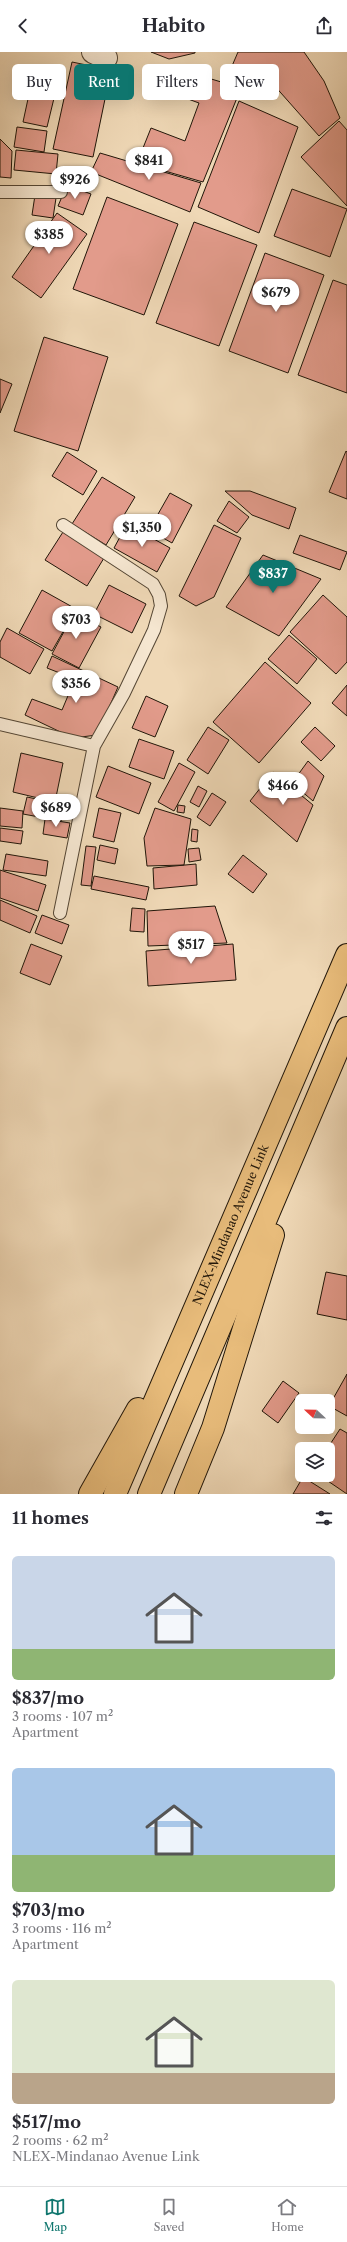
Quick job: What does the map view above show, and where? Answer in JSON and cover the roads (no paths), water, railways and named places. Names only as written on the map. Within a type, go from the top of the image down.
[{"type":"highway","name":"NLEX-Mindanao Avenue Link","points":[[115,1494],[187,1323],[347,955]]},
{"type":"highway","points":[[149,1494],[347,1028]]},
{"type":"highway","points":[[186,1494],[213,1428],[311,1111]]},
{"type":"highway","points":[[90,1494],[187,1323]]},
{"type":"lane","points":[[0,192],[61,192]]},
{"type":"lane","points":[[60,913],[94,746],[124,693],[154,630],[161,606],[159,594],[153,584],[63,525]]},
{"type":"lane","points":[[0,724],[94,746]]}]
